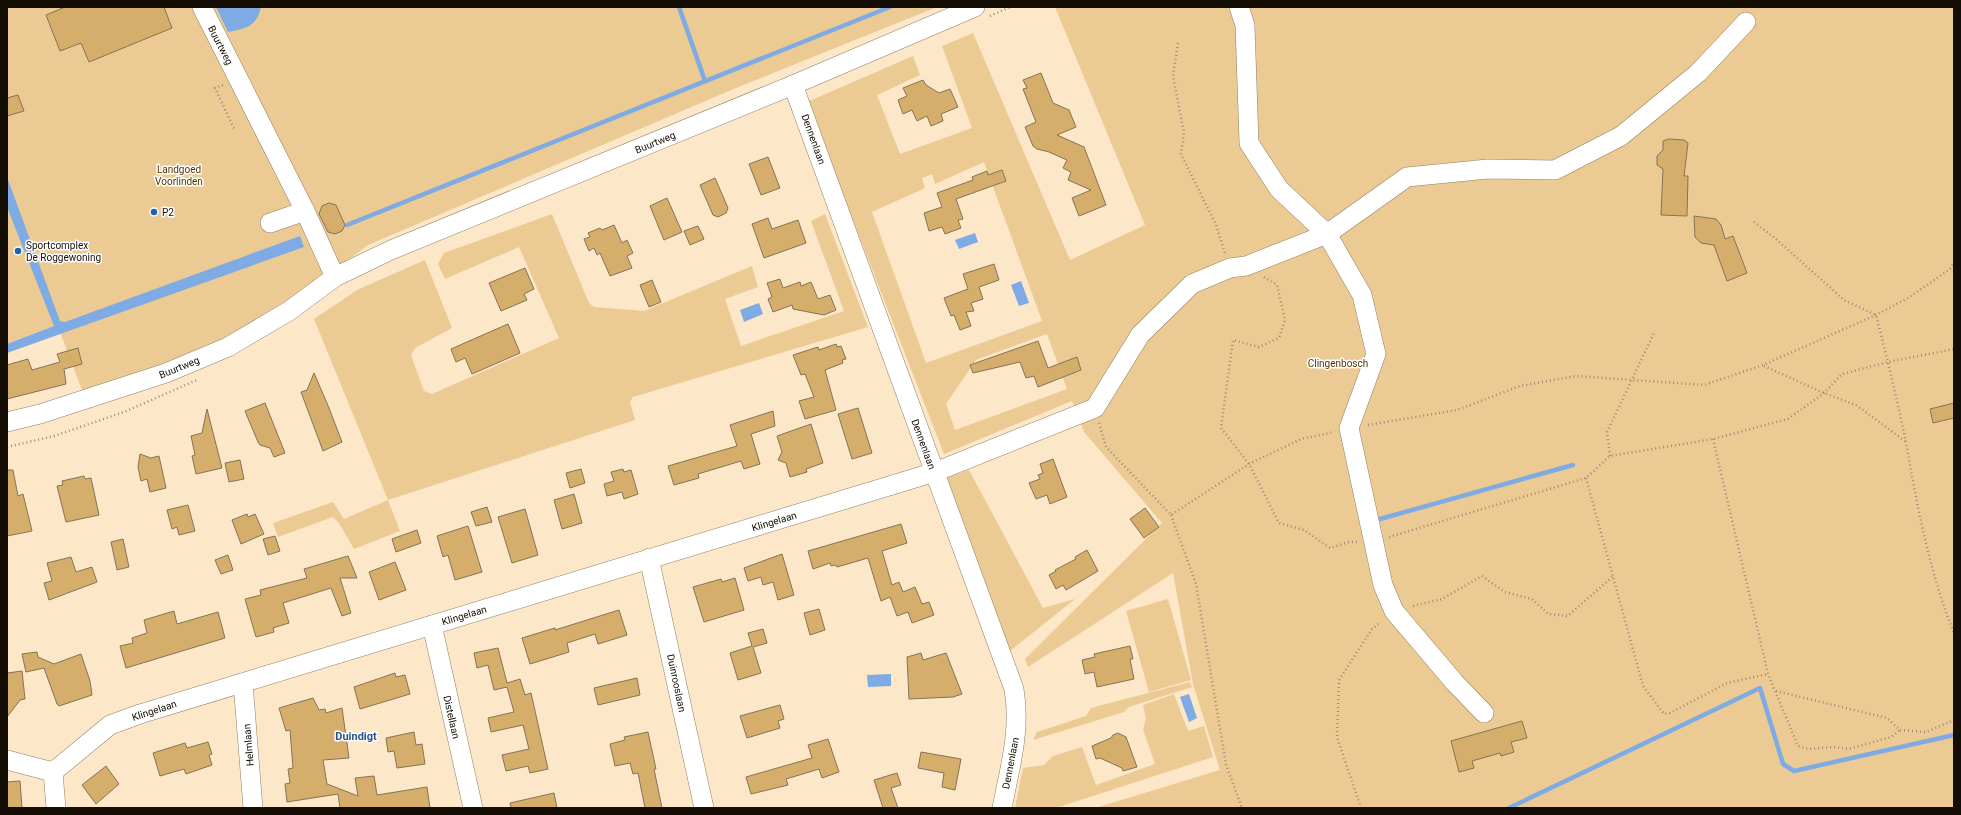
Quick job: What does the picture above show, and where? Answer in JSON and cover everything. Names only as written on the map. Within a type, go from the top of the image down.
[{"type":"street","name":"Buurtweg","points":[[202,7],[305,211],[335,278]]},
{"type":"street","points":[[1239,7],[1245,25],[1249,143],[1280,189],[1327,234],[1362,295],[1376,354],[1349,428],[1373,542],[1384,584],[1394,611],[1455,683],[1484,713]]},
{"type":"street","name":"Buurtweg","points":[[7,422],[40,414],[166,373],[228,347],[289,312],[335,278],[391,250],[793,85],[982,12]]},
{"type":"street","points":[[1095,408],[1140,335],[1192,284],[1327,234],[1407,177],[1488,169],[1555,170],[1621,136],[1698,74],[1746,22]]},
{"type":"street","name":"Dennenlaan","points":[[793,85],[1014,689],[1017,709],[1017,731],[1002,808]]},
{"type":"street","points":[[270,223],[305,211]]},
{"type":"street","name":"Klingelaan","points":[[53,772],[110,725],[649,558],[935,472],[1095,408]]},
{"type":"street","name":"Duinrooslaan","points":[[649,558],[704,808]]},
{"type":"street","name":"Distellaan","points":[[432,625],[473,808]]},
{"type":"street","name":"Helmlaan","points":[[242,683],[253,808]]},
{"type":"street","points":[[7,760],[53,772],[56,808]]},
{"type":"path","points":[[982,12],[1010,7]]},
{"type":"path","points":[[1178,43],[1173,76],[1184,133],[1180,154],[1238,267],[1277,284],[1286,320],[1279,338],[1259,348],[1233,340],[1221,428],[1249,464],[1279,522],[1304,530],[1330,548],[1350,542],[1373,542],[1586,478],[1610,456],[1713,439],[1788,419],[1824,393],[1842,374],[1888,362],[1954,349]]},
{"type":"path","points":[[235,131],[215,88],[239,79]]},
{"type":"path","points":[[1754,222],[1776,239],[1844,300],[1876,315]]},
{"type":"path","points":[[1171,515],[1249,464],[1301,439],[1349,428],[1457,410],[1520,386],[1576,376],[1704,385],[1763,365],[1876,315],[1908,298],[1950,269],[1954,263]]},
{"type":"path","points":[[1876,315],[1905,441],[1914,493],[1932,562],[1954,633]]},
{"type":"path","points":[[1610,456],[1607,432],[1630,380],[1655,330]]},
{"type":"path","points":[[1763,365],[1824,393],[1856,405],[1905,441]]},
{"type":"path","points":[[7,447],[54,436],[124,412],[199,379]]},
{"type":"path","points":[[1095,408],[1106,447],[1171,515],[1196,584],[1226,765],[1242,808]]},
{"type":"path","points":[[1713,439],[1768,674],[1798,746],[1808,749],[1833,747],[1849,750],[1891,737],[1900,730]]},
{"type":"path","points":[[1586,478],[1643,686],[1664,714],[1670,713],[1727,683],[1768,674]]},
{"type":"path","points":[[1775,691],[1887,718],[1900,730],[1926,732],[1954,720]]},
{"type":"green space","name":"Landgoed Voorlinden","points":[[7,7],[937,7],[736,88],[368,245],[322,280],[202,352],[83,393],[51,308],[48,309],[54,326],[7,344]]},
{"type":"green space","name":"Clingenbosch","points":[[1055,7],[1954,7],[1954,808],[1095,808],[1220,770],[1193,684],[1173,573],[1028,667],[1025,659],[1162,523],[1084,432],[1072,401],[944,454],[807,102],[913,56],[920,75],[877,95],[900,154],[972,128],[942,46],[973,33],[1070,260],[1145,225]],"holes":[[[984,162],[1042,321],[926,363],[872,212],[925,188],[922,178],[932,174],[935,184]],[[1047,334],[1067,389],[955,430],[946,404],[976,360]]]},
{"type":"green space","points":[[552,214],[589,303],[594,307],[644,311],[752,266],[758,287],[725,299],[741,346],[844,311],[811,221],[825,214],[868,327],[633,397],[630,402],[635,420],[388,500],[314,319],[357,290],[425,260],[452,328],[415,348],[411,355],[424,391],[432,394],[559,338],[519,247],[445,279],[438,264],[444,253]]},
{"type":"green space","points":[[969,470],[1043,608],[1075,599],[1010,651],[946,478]]},
{"type":"green space","points":[[388,500],[400,531],[354,549],[339,523],[333,517],[278,537],[273,523],[333,502],[344,519]]},
{"type":"green space","points":[[1168,599],[1191,680],[1149,692],[1126,611]]},
{"type":"green space","points":[[1190,682],[1192,687],[1129,707],[1124,712],[1033,740],[1037,732],[1086,716],[1091,708]]},
{"type":"green space","points":[[1174,694],[1188,731],[1204,726],[1213,757],[1056,808],[1015,808],[1023,768],[1044,765],[1053,756],[1082,747],[1096,785],[1155,764],[1143,729],[1146,719],[1143,705]]},
{"type":"water","points":[[216,7],[261,7],[259,14],[250,26],[228,32]]},
{"type":"water","points":[[7,177],[60,321],[65,322],[300,236],[304,247],[7,353],[7,344],[54,326],[7,207]]},
{"type":"water","points":[[975,233],[978,242],[959,249],[955,240]]},
{"type":"water","points":[[1021,281],[1029,303],[1019,306],[1011,285]]},
{"type":"water","points":[[759,303],[763,314],[744,322],[740,310]]},
{"type":"water","points":[[891,674],[891,686],[868,687],[867,675]]},
{"type":"water","points":[[1189,694],[1197,718],[1189,722],[1180,697]]},
{"type":"building","points":[[65,7],[164,7],[172,28],[89,62],[81,43],[60,51],[46,15]]},
{"type":"building","points":[[1041,73],[1053,103],[1069,110],[1076,127],[1057,135],[1084,147],[1106,205],[1079,216],[1072,198],[1091,190],[1068,180],[1071,172],[1063,168],[1067,160],[1049,152],[1037,149],[1033,146],[1025,127],[1036,122],[1023,89],[1027,88],[1023,80]]},
{"type":"building","points":[[923,80],[926,85],[939,93],[950,89],[958,107],[941,114],[943,121],[931,126],[927,116],[917,121],[912,110],[903,114],[898,100],[907,96],[903,88]]},
{"type":"building","points":[[18,95],[24,111],[7,116],[7,98]]},
{"type":"building","points":[[1669,139],[1684,140],[1688,143],[1684,176],[1688,176],[1687,216],[1661,215],[1663,169],[1657,165],[1657,156],[1663,150],[1663,141]]},
{"type":"building","points":[[768,157],[780,188],[761,195],[749,164]]},
{"type":"building","points":[[1002,170],[1006,181],[956,199],[963,219],[958,220],[961,228],[945,234],[942,227],[929,231],[924,213],[942,207],[937,193],[973,180],[972,177],[987,171],[988,175]]},
{"type":"building","points":[[715,178],[728,208],[726,213],[718,217],[713,215],[700,185]]},
{"type":"building","points":[[667,198],[682,232],[664,240],[650,206]]},
{"type":"building","points":[[329,203],[336,205],[345,225],[342,231],[335,234],[328,232],[319,214],[322,206]]},
{"type":"building","points":[[1694,216],[1716,219],[1721,225],[1725,239],[1733,236],[1747,273],[1727,281],[1714,245],[1701,243],[1695,237]]},
{"type":"building","points":[[768,218],[772,229],[798,220],[806,243],[764,258],[752,224]]},
{"type":"building","points":[[614,225],[622,243],[627,240],[633,253],[627,256],[632,268],[610,276],[600,253],[597,255],[594,248],[589,251],[584,239],[590,237],[588,233],[600,228],[602,230]]},
{"type":"building","points":[[698,226],[704,239],[690,245],[684,231]]},
{"type":"building","points":[[994,264],[999,280],[979,287],[983,299],[971,303],[974,311],[966,312],[971,326],[960,330],[954,315],[951,316],[944,298],[968,289],[963,274]]},
{"type":"building","points":[[525,268],[534,289],[524,294],[527,300],[501,311],[489,283]]},
{"type":"building","points":[[780,279],[783,288],[800,282],[801,286],[811,282],[818,299],[830,295],[836,310],[824,315],[793,309],[792,305],[773,312],[768,299],[772,297],[767,283]]},
{"type":"building","points":[[652,280],[661,302],[649,307],[640,285]]},
{"type":"building","points":[[508,324],[520,353],[472,374],[465,358],[456,362],[451,349]]},
{"type":"building","points":[[1038,341],[1048,368],[1077,357],[1081,370],[1038,387],[1034,376],[1026,378],[1020,362],[973,373],[970,365]]},
{"type":"building","points":[[836,344],[837,347],[841,346],[846,359],[842,360],[843,363],[825,370],[836,410],[805,419],[799,401],[814,397],[805,374],[801,375],[793,355],[818,347],[819,350]]},
{"type":"building","points":[[78,348],[82,364],[64,369],[66,384],[7,399],[7,365],[28,359],[32,370],[60,362],[57,354]]},
{"type":"building","points":[[314,373],[342,442],[323,451],[301,392],[307,390]]},
{"type":"building","points":[[265,403],[285,453],[274,457],[270,448],[260,445],[258,442],[245,411]]},
{"type":"building","points":[[1954,403],[1954,418],[1933,423],[1930,409]]},
{"type":"building","points":[[858,408],[872,453],[852,459],[838,414]]},
{"type":"building","points":[[207,409],[222,468],[196,474],[192,456],[195,455],[191,436],[202,433]]},
{"type":"building","points":[[773,411],[775,426],[751,434],[760,464],[744,469],[741,461],[698,474],[699,478],[674,485],[668,466],[737,446],[730,425]]},
{"type":"building","points":[[811,424],[823,463],[806,469],[807,472],[790,477],[786,463],[778,460],[782,452],[777,436]]},
{"type":"building","points":[[140,454],[151,458],[159,456],[166,488],[150,492],[147,479],[141,481],[138,467]]},
{"type":"building","points":[[1053,459],[1067,497],[1050,504],[1047,495],[1036,499],[1029,483],[1040,479],[1038,475],[1043,473],[1040,464]]},
{"type":"building","points":[[240,460],[244,479],[229,482],[225,463]]},
{"type":"building","points":[[581,469],[585,483],[570,488],[566,473]]},
{"type":"building","points":[[623,469],[624,472],[631,470],[638,494],[624,499],[622,492],[607,496],[604,484],[614,481],[611,472]]},
{"type":"building","points":[[7,470],[13,470],[18,496],[23,494],[32,531],[7,536]]},
{"type":"building","points":[[84,476],[85,479],[91,478],[99,515],[66,522],[57,486],[63,485],[62,481]]},
{"type":"building","points":[[574,494],[582,523],[562,529],[554,500]]},
{"type":"building","points":[[188,505],[195,531],[179,535],[177,527],[172,529],[167,510]]},
{"type":"building","points":[[487,507],[492,522],[476,526],[471,512]]},
{"type":"building","points":[[1145,508],[1159,527],[1144,538],[1130,519]]},
{"type":"building","points":[[525,509],[538,555],[512,563],[498,517]]},
{"type":"building","points":[[247,514],[248,517],[255,514],[264,534],[241,544],[232,520]]},
{"type":"building","points":[[901,524],[907,543],[882,551],[892,585],[899,582],[903,592],[915,587],[922,604],[929,602],[934,615],[912,623],[908,612],[897,616],[890,597],[881,601],[868,558],[837,567],[836,565],[831,566],[830,563],[813,569],[808,551]]},
{"type":"building","points":[[468,526],[482,572],[455,580],[448,555],[443,557],[437,536]]},
{"type":"building","points":[[417,530],[421,543],[396,552],[392,539]]},
{"type":"building","points":[[275,536],[280,551],[268,555],[263,539]]},
{"type":"building","points":[[123,539],[129,567],[117,570],[111,542]]},
{"type":"building","points":[[1087,550],[1098,571],[1066,590],[1063,585],[1056,589],[1049,575],[1056,571],[1055,570],[1076,559],[1075,557]]},
{"type":"building","points":[[782,554],[794,595],[778,600],[773,582],[763,585],[761,577],[748,581],[744,568]]},
{"type":"building","points":[[228,555],[233,570],[221,574],[215,560]]},
{"type":"building","points":[[348,556],[357,578],[340,578],[351,613],[342,616],[331,588],[283,603],[289,623],[273,628],[274,632],[256,637],[245,599],[261,595],[260,590],[307,578],[304,569]]},
{"type":"building","points":[[71,557],[76,572],[92,567],[97,582],[49,600],[44,583],[52,581],[47,563]]},
{"type":"building","points":[[395,562],[406,590],[379,600],[369,572]]},
{"type":"building","points":[[735,578],[744,610],[704,622],[693,587],[721,579],[722,582]]},
{"type":"building","points":[[819,609],[825,630],[810,635],[804,613]]},
{"type":"building","points":[[619,610],[627,635],[598,644],[595,634],[567,643],[569,652],[530,664],[522,638],[555,628],[555,630]]},
{"type":"building","points":[[174,611],[177,624],[218,612],[225,638],[126,668],[120,646],[133,643],[132,638],[147,633],[144,620]]},
{"type":"building","points":[[763,629],[767,643],[753,647],[761,673],[738,680],[730,653],[752,646],[748,633]]},
{"type":"building","points":[[1130,646],[1133,659],[1130,659],[1134,679],[1097,687],[1094,672],[1085,674],[1082,660],[1095,657],[1094,654]]},
{"type":"building","points":[[498,648],[507,683],[520,679],[525,695],[531,693],[548,769],[530,773],[528,766],[506,771],[502,755],[529,749],[523,725],[491,732],[488,718],[514,712],[507,687],[494,690],[488,665],[477,668],[474,653]]},
{"type":"building","points":[[37,652],[38,657],[54,664],[81,654],[90,681],[92,695],[59,706],[44,668],[26,672],[22,654]]},
{"type":"building","points":[[921,653],[923,660],[946,653],[962,694],[953,697],[909,699],[907,657]]},
{"type":"building","points":[[22,671],[25,699],[20,700],[7,717],[7,673]]},
{"type":"building","points":[[395,673],[396,677],[405,675],[410,694],[360,709],[354,687]]},
{"type":"building","points":[[637,678],[640,695],[598,705],[594,688]]},
{"type":"building","points":[[313,698],[319,710],[325,709],[326,713],[342,708],[349,758],[323,760],[327,784],[358,796],[355,778],[374,776],[377,795],[427,787],[430,808],[340,808],[338,794],[287,802],[285,784],[290,783],[288,769],[293,768],[290,730],[286,731],[279,708]]},
{"type":"building","points":[[780,705],[784,719],[778,721],[780,728],[747,738],[740,716]]},
{"type":"building","points":[[1522,721],[1527,738],[1511,742],[1514,752],[1501,756],[1500,753],[1472,761],[1474,768],[1459,772],[1451,741]]},
{"type":"building","points":[[414,732],[416,745],[422,744],[425,764],[397,768],[394,751],[388,752],[386,738]]},
{"type":"building","points":[[648,732],[662,808],[645,808],[638,773],[633,774],[630,763],[615,766],[610,744],[625,740],[624,737]]},
{"type":"building","points":[[1118,733],[1126,737],[1137,767],[1123,771],[1122,768],[1100,758],[1096,759],[1092,746],[1111,738],[1113,735]]},
{"type":"building","points":[[828,739],[839,772],[822,778],[819,769],[786,779],[788,785],[751,794],[746,777],[812,758],[808,745]]},
{"type":"building","points":[[208,742],[212,754],[209,755],[212,765],[186,774],[184,769],[160,776],[153,753],[185,743],[187,748]]},
{"type":"building","points":[[921,752],[961,759],[955,790],[942,787],[944,773],[918,768]]},
{"type":"building","points":[[106,766],[119,784],[96,804],[82,785]]},
{"type":"building","points":[[897,773],[901,785],[891,788],[898,808],[883,808],[874,780]]},
{"type":"building","points":[[20,781],[22,808],[7,808],[7,782]]},
{"type":"building","points":[[554,793],[557,808],[511,808],[510,803]]},
{"type":"waterway","points":[[679,7],[705,81]]},
{"type":"waterway","points":[[347,225],[890,7]]},
{"type":"waterway","points":[[1380,519],[1573,465]]},
{"type":"waterway","points":[[1509,808],[1760,688],[1783,764],[1794,771],[1954,735]]},
{"type":"place","name":"P2","points":[[154,212]]},
{"type":"place","name":"Sportcomplex De Roggewoning","points":[[18,251]]},
{"type":"district","name":"Duindigt","points":[[356,736]]}]
